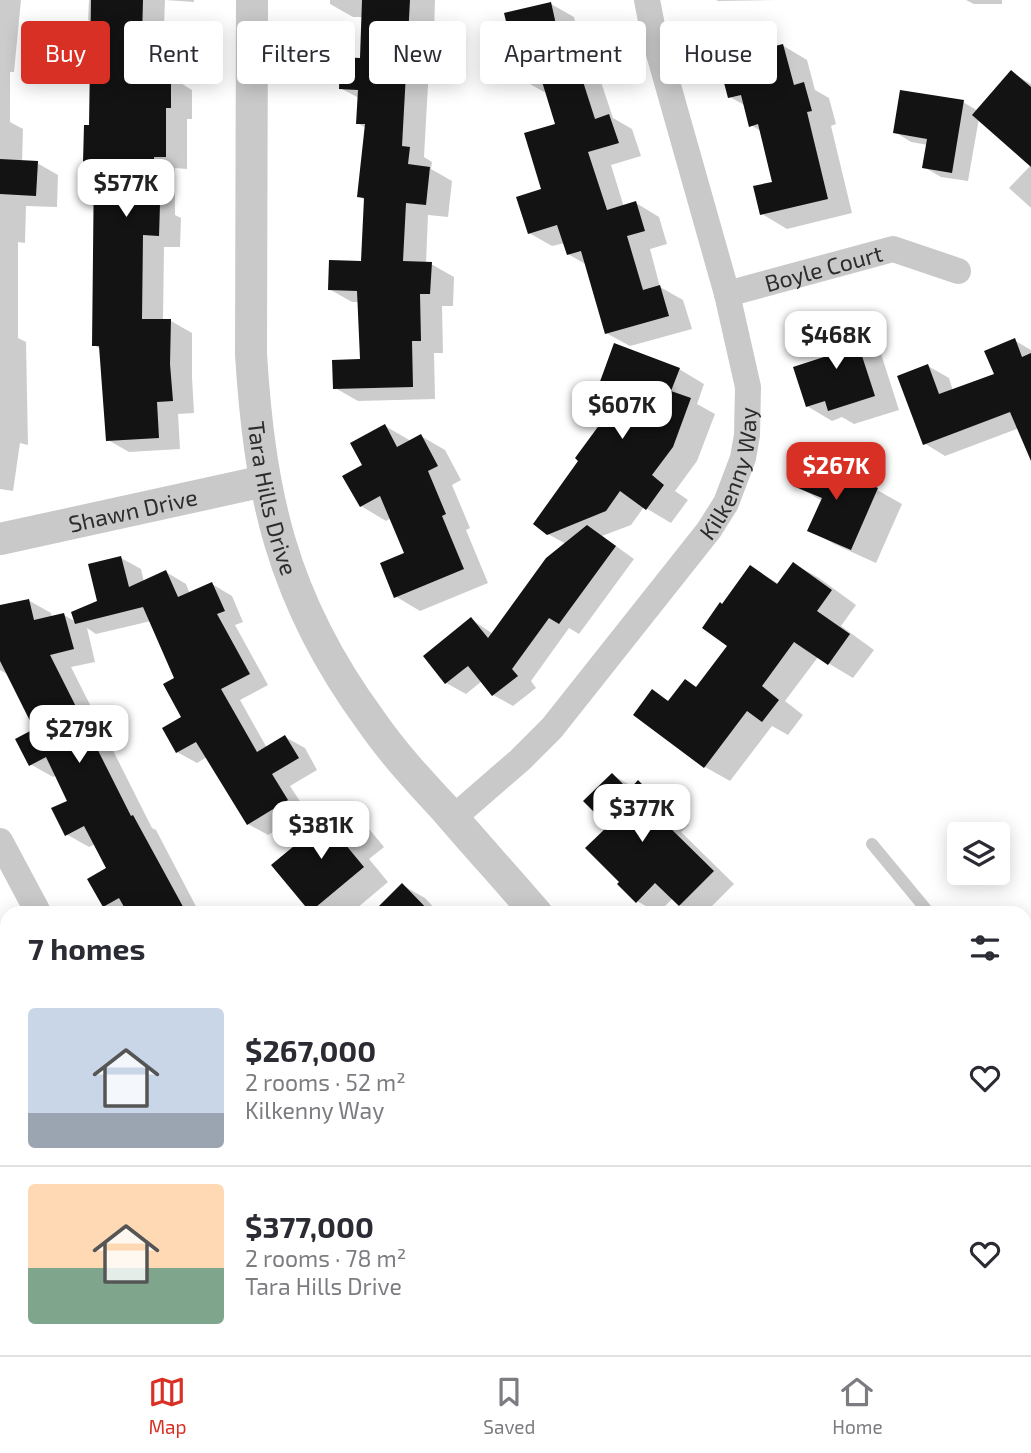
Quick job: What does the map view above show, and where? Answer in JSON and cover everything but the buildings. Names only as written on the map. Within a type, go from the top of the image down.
[{"type":"street","name":"Tara Hills Drive","points":[[252,0],[251,354],[254,402],[265,481],[281,545],[313,624],[371,722],[410,771],[530,906]]},
{"type":"street","name":"Kilkenny Way","points":[[453,818],[520,760],[552,728],[709,530],[726,503],[743,458],[749,412],[748,387],[727,294],[654,36],[647,0]]},
{"type":"street","name":"Boyle Court","points":[[727,294],[893,249],[958,271]]},
{"type":"street","name":"Shawn Drive","points":[[0,539],[265,481]]},
{"type":"street","points":[[0,841],[35,906]]},
{"type":"lane","points":[[872,844],[923,906]]}]
